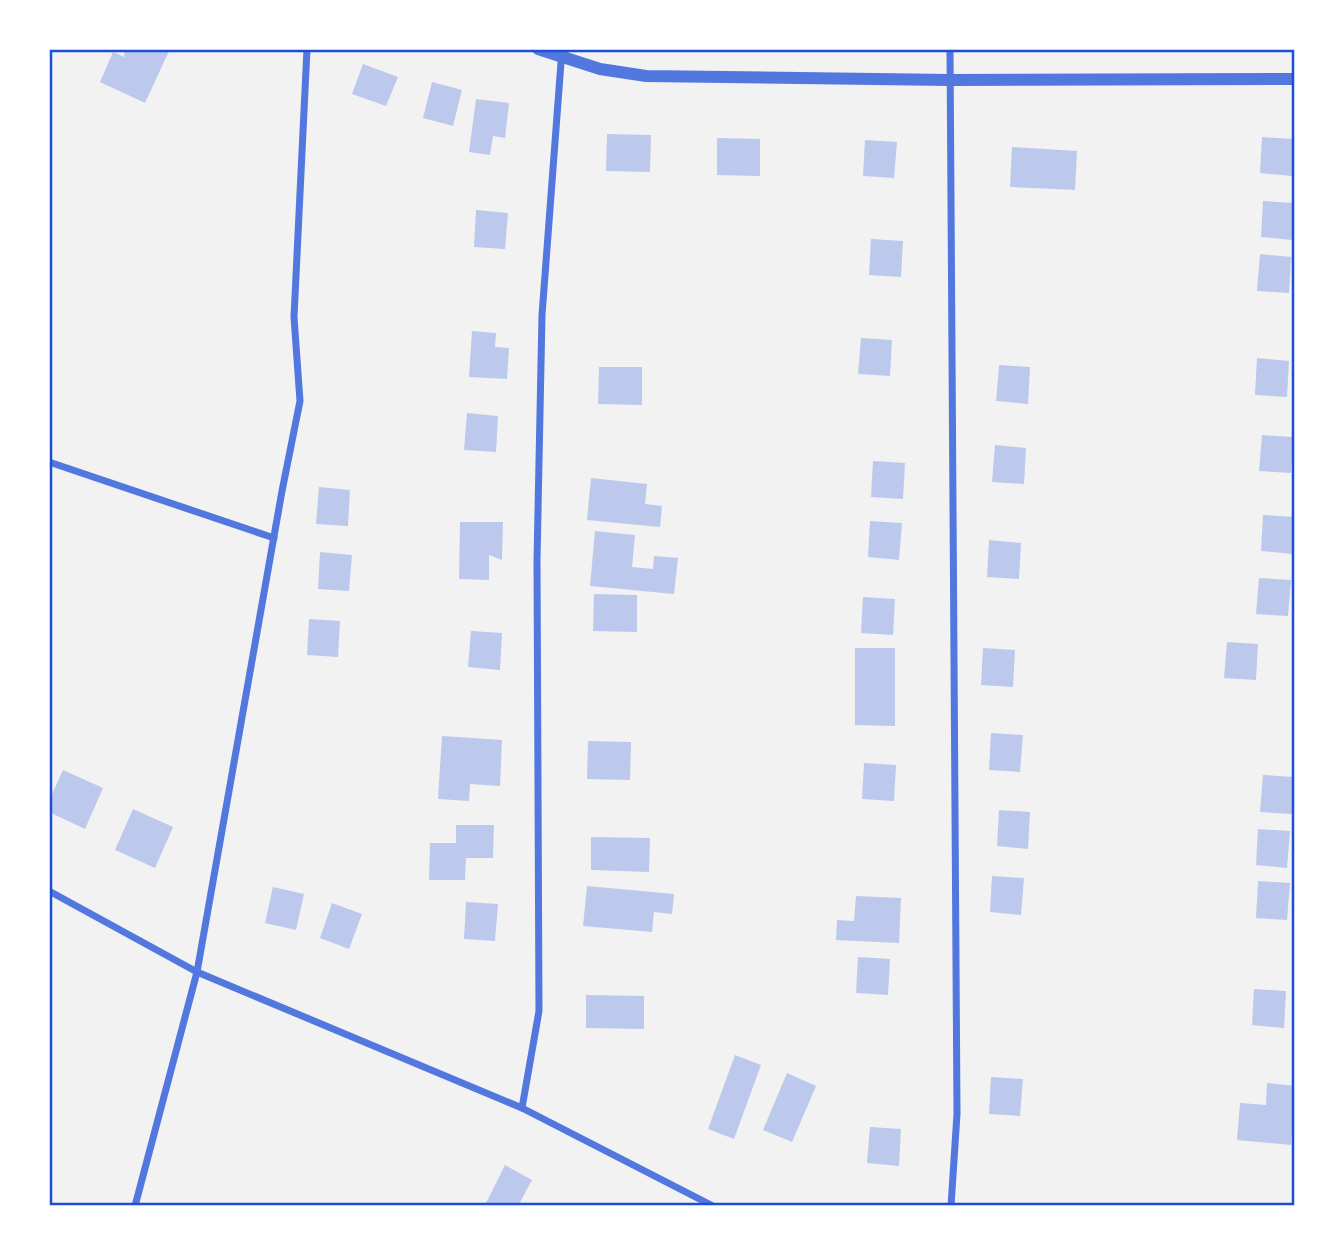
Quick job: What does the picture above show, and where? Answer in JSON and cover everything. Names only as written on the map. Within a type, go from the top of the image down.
[{"type":"street","points":[[135,1206],[197,972],[300,401],[294,317],[307,49]]},
{"type":"street","points":[[538,49],[561,53],[600,69],[646,76],[950,80],[1295,79]]},
{"type":"street","points":[[950,49],[957,1100],[951,1206]]},
{"type":"street","points":[[522,1108],[539,1011],[537,560],[542,315],[561,53]]},
{"type":"street","points":[[49,462],[274,538]]},
{"type":"street","points":[[49,891],[197,972],[522,1108],[713,1206]]},
{"type":"building","points":[[125,49],[169,51],[145,103],[100,82],[113,52],[124,57]]},
{"type":"building","points":[[363,64],[398,77],[386,106],[352,94]]},
{"type":"building","points":[[432,82],[462,90],[453,126],[423,118]]},
{"type":"building","points":[[476,99],[509,103],[505,138],[493,136],[490,155],[469,152]]},
{"type":"building","points":[[607,134],[651,135],[650,172],[606,171]]},
{"type":"building","points":[[1262,137],[1294,139],[1292,176],[1260,173]]},
{"type":"building","points":[[717,138],[760,139],[760,176],[717,175]]},
{"type":"building","points":[[865,140],[897,142],[894,178],[863,176]]},
{"type":"building","points":[[1012,147],[1077,151],[1075,190],[1010,187]]},
{"type":"building","points":[[1263,201],[1295,203],[1292,240],[1261,237]]},
{"type":"building","points":[[476,210],[508,213],[505,249],[474,247]]},
{"type":"building","points":[[871,239],[903,241],[901,277],[869,275]]},
{"type":"building","points":[[1260,254],[1291,257],[1289,293],[1257,291]]},
{"type":"building","points":[[472,331],[496,333],[495,347],[509,348],[507,379],[469,377]]},
{"type":"building","points":[[861,338],[892,340],[890,376],[858,374]]},
{"type":"building","points":[[1257,358],[1289,361],[1287,397],[1255,395]]},
{"type":"building","points":[[999,365],[1030,367],[1028,404],[996,401]]},
{"type":"building","points":[[599,367],[642,367],[642,405],[598,404]]},
{"type":"building","points":[[467,413],[498,416],[496,452],[464,450]]},
{"type":"building","points":[[1262,435],[1293,437],[1291,473],[1259,471]]},
{"type":"building","points":[[995,445],[1026,448],[1024,484],[992,482]]},
{"type":"building","points":[[873,461],[905,463],[903,499],[871,497]]},
{"type":"building","points":[[591,478],[647,484],[645,504],[662,506],[660,527],[587,520]]},
{"type":"building","points":[[319,487],[350,490],[348,526],[316,524]]},
{"type":"building","points":[[1263,515],[1295,517],[1293,554],[1261,551]]},
{"type":"building","points":[[870,521],[902,523],[899,560],[868,557]]},
{"type":"building","points":[[460,522],[503,522],[502,560],[489,555],[489,580],[459,579]]},
{"type":"building","points":[[595,531],[635,535],[632,567],[653,569],[654,556],[678,558],[674,594],[590,586]]},
{"type":"building","points":[[989,540],[1021,543],[1019,579],[987,577]]},
{"type":"building","points":[[320,552],[352,555],[349,591],[318,589]]},
{"type":"building","points":[[1259,578],[1291,580],[1288,616],[1256,614]]},
{"type":"building","points":[[594,594],[637,595],[637,632],[593,631]]},
{"type":"building","points":[[863,597],[895,599],[893,635],[861,633]]},
{"type":"building","points":[[309,619],[340,621],[338,657],[307,655]]},
{"type":"building","points":[[471,631],[502,633],[500,670],[468,667]]},
{"type":"building","points":[[1227,642],[1258,644],[1256,680],[1224,678]]},
{"type":"building","points":[[855,648],[895,648],[895,726],[855,725]]},
{"type":"building","points":[[983,648],[1015,650],[1013,687],[981,685]]},
{"type":"building","points":[[991,733],[1023,735],[1020,772],[989,770]]},
{"type":"building","points":[[442,736],[502,740],[500,786],[470,784],[469,801],[438,799]]},
{"type":"building","points":[[588,741],[631,742],[630,780],[587,779]]},
{"type":"building","points":[[864,763],[896,765],[894,801],[862,799]]},
{"type":"building","points":[[63,770],[103,788],[85,829],[49,812],[49,801]]},
{"type":"building","points":[[1263,775],[1294,777],[1292,814],[1260,812]]},
{"type":"building","points":[[133,809],[173,827],[155,868],[115,850]]},
{"type":"building","points":[[999,810],[1030,812],[1028,849],[997,846]]},
{"type":"building","points":[[456,825],[494,825],[493,858],[466,858],[465,880],[429,880],[430,843],[456,843]]},
{"type":"building","points":[[1258,829],[1290,831],[1287,868],[1256,865]]},
{"type":"building","points":[[591,837],[650,838],[649,872],[591,870]]},
{"type":"building","points":[[992,876],[1024,878],[1021,915],[990,912]]},
{"type":"building","points":[[1258,881],[1290,883],[1287,920],[1256,918]]},
{"type":"building","points":[[587,886],[674,894],[672,914],[654,912],[652,932],[583,926]]},
{"type":"building","points":[[273,887],[304,894],[296,930],[265,923]]},
{"type":"building","points":[[856,896],[901,898],[899,943],[836,940],[837,920],[854,921]]},
{"type":"building","points":[[466,902],[498,904],[495,941],[464,939]]},
{"type":"building","points":[[332,903],[362,914],[349,949],[320,938]]},
{"type":"building","points":[[858,957],[890,959],[888,995],[856,993]]},
{"type":"building","points":[[1254,989],[1286,991],[1284,1028],[1252,1025]]},
{"type":"building","points":[[586,995],[644,996],[644,1029],[586,1028]]},
{"type":"building","points":[[735,1055],[761,1065],[734,1139],[708,1129]]},
{"type":"building","points":[[787,1073],[816,1086],[792,1142],[763,1130]]},
{"type":"building","points":[[991,1077],[1023,1079],[1020,1116],[989,1114]]},
{"type":"building","points":[[1267,1083],[1295,1086],[1291,1145],[1237,1140],[1240,1103],[1266,1105]]},
{"type":"building","points":[[870,1127],[901,1129],[899,1166],[867,1163]]},
{"type":"building","points":[[505,1165],[532,1180],[518,1206],[487,1206],[485,1205]]}]
